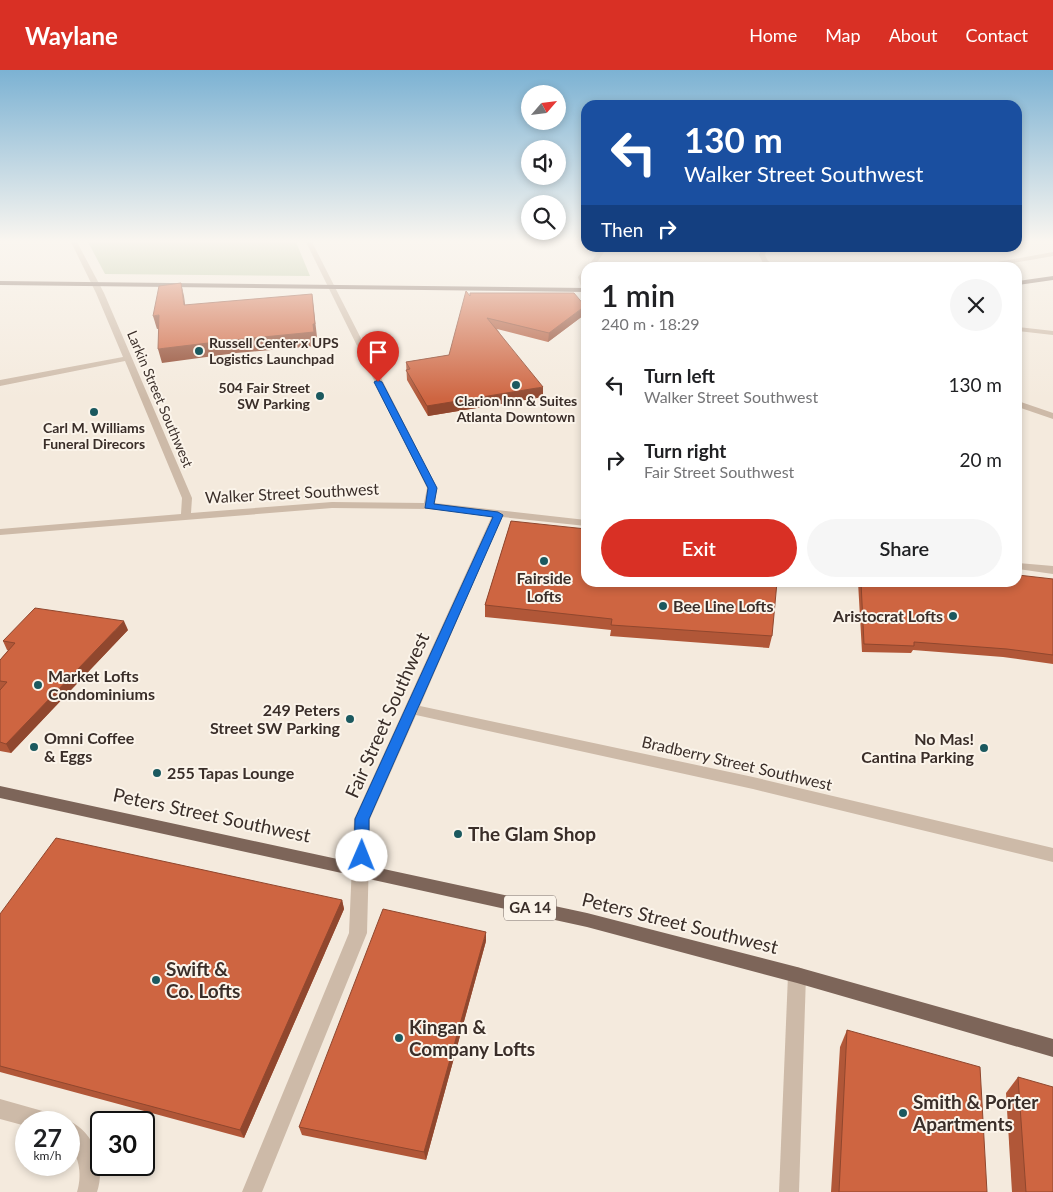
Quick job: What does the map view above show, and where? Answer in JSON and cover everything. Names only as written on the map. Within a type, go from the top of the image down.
[{"type":"main road","name":"Peters Street Southwest","points":[[0,792],[587,920],[797,975],[1053,1048]]},
{"type":"street","name":"Larkin Street Southwest","points":[[99,294],[128,358],[187,498],[186,515]]},
{"type":"street","points":[[334,294],[432,488],[428,506]]},
{"type":"street","points":[[1022,329],[1053,333]]},
{"type":"street","points":[[0,383],[128,358]]},
{"type":"street","points":[[1022,405],[1053,416]]},
{"type":"street","name":"Walker Street Southwest","points":[[0,532],[186,515],[332,505],[428,506],[581,523]]},
{"type":"street","name":"Fair Street Southwest","points":[[252,1192],[358,933],[362,819],[498,515]]},
{"type":"street","points":[[1022,566],[1053,570]]},
{"type":"street","name":"Bradberry Street Southwest","points":[[412,709],[753,784],[1053,855]]},
{"type":"street","points":[[789,1192],[797,975]]},
{"type":"street","points":[[0,1109],[15,1113]]},
{"type":"street","points":[[80,1142],[85,1147],[91,1180],[87,1192]]},
{"type":"building","points":[[157,294],[183,294],[184,305],[312,294],[315,324],[313,324],[314,332],[158,349],[159,315],[153,316]]},
{"type":"building","points":[[465,294],[470,296],[470,294],[575,294],[581,301],[581,309],[549,333],[487,318],[543,387],[427,406],[406,370],[410,369],[406,362],[449,355]]},
{"type":"building","points":[[511,521],[581,528],[581,587],[777,587],[772,636],[611,625],[612,619],[485,605]]},
{"type":"building","points":[[1022,575],[1053,579],[1053,655],[1007,649],[914,642],[914,646],[864,644],[861,587],[1022,587]]},
{"type":"building","points":[[35,608],[124,621],[6,744],[0,742],[0,690],[7,682],[0,681],[0,660],[15,643],[3,641]]},
{"type":"building","name":"Swift & Co. Lofts","points":[[56,838],[342,900],[240,1130],[0,1066],[0,914]]},
{"type":"building","name":"Kingan & Company Lofts","points":[[383,909],[486,932],[424,1152],[299,1127]]},
{"type":"building","name":"Smith & Porter Apartments","points":[[847,1030],[980,1067],[987,1192],[839,1192]]},
{"type":"building","name":"Smith & Porter Apartments","points":[[1018,1077],[1053,1087],[1053,1192],[1026,1192]]},
{"type":"place","name":"Russell Center x UPS Logistics Launchpad","points":[[199,351]]},
{"type":"place","name":"Clarion Inn & Suites Atlanta Downtown","points":[[516,385]]},
{"type":"place","name":"504 Fair Street SW Parking","points":[[320,396]]},
{"type":"place","name":"Carl M. Williams Funeral Direcors","points":[[94,412]]},
{"type":"place","name":"Fairside Lofts","points":[[544,561]]},
{"type":"place","name":"Bee Line Lofts","points":[[663,606]]},
{"type":"place","name":"Aristocrat Lofts","points":[[953,616]]},
{"type":"place","name":"Market Lofts Condominiums","points":[[38,685]]},
{"type":"place","name":"249 Peters Street SW Parking","points":[[350,719]]},
{"type":"place","name":"Omni Coffee & Eggs","points":[[34,747]]},
{"type":"place","name":"No Mas! Cantina Parking","points":[[984,748]]},
{"type":"place","name":"255 Tapas Lounge","points":[[157,773]]},
{"type":"place","name":"The Glam Shop","points":[[458,834]]},
{"type":"place","name":"Swift & Co. Lofts","points":[[156,980]]},
{"type":"place","name":"Kingan & Company Lofts","points":[[399,1038]]},
{"type":"place","name":"Smith & Porter Apartments","points":[[903,1113]]},
{"type":"route","points":[[362,856],[362,819],[498,515],[428,506],[433,491],[432,488],[378,382]]}]
